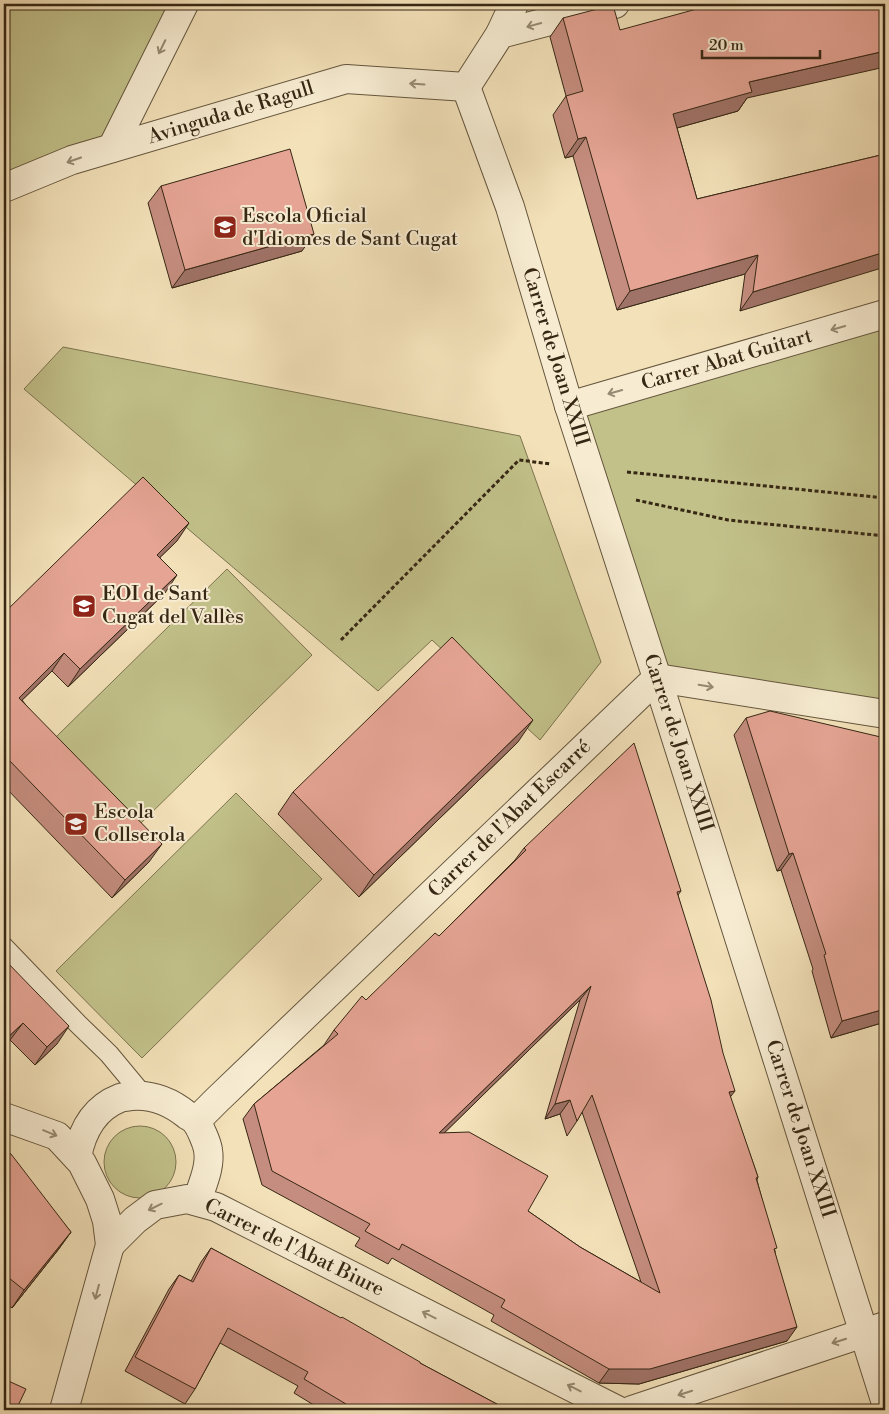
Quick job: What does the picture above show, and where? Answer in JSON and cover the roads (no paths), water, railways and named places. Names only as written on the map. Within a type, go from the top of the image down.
[{"type":"street","points":[[112,148],[184,4]]},
{"type":"street","points":[[466,87],[500,34],[514,4]]},
{"type":"street","points":[[500,34],[615,4]]},
{"type":"street","name":"Avinguda de Ragull","points":[[4,188],[72,160],[346,79],[466,87]]},
{"type":"street","name":"Carrer de Joan XXIII","points":[[466,87],[510,208],[569,406],[875,1329],[885,1400]]},
{"type":"street","name":"Carrer Abat Guitart","points":[[569,406],[885,314]]},
{"type":"street","points":[[658,678],[885,714]]},
{"type":"street","name":"Carrer de l'Abat Escarré","points":[[196,1121],[658,678]]},
{"type":"street","points":[[77,1157],[82,1136],[93,1117],[106,1106],[121,1098],[143,1095],[158,1099],[178,1107],[196,1121],[208,1149],[208,1167],[197,1201]]},
{"type":"street","points":[[4,1117],[57,1136],[82,1163],[100,1199],[107,1220],[110,1245],[64,1410]]},
{"type":"street","name":"Carrer de l'Abat Biure","points":[[110,1245],[135,1220],[155,1205],[187,1199],[216,1207],[617,1410]]},
{"type":"street","points":[[632,1410],[875,1329]]},
{"type":"lane","points":[[4,947],[109,1054],[143,1095]]},
{"type":"place","name":"Escola Oficial d'Idiomes de Sant Cugat","points":[[225,227]]},
{"type":"place","name":"EOI de Sant Cugat del Vallès","points":[[84,606]]},
{"type":"place","name":"Escola Collserola","points":[[76,824]]}]
